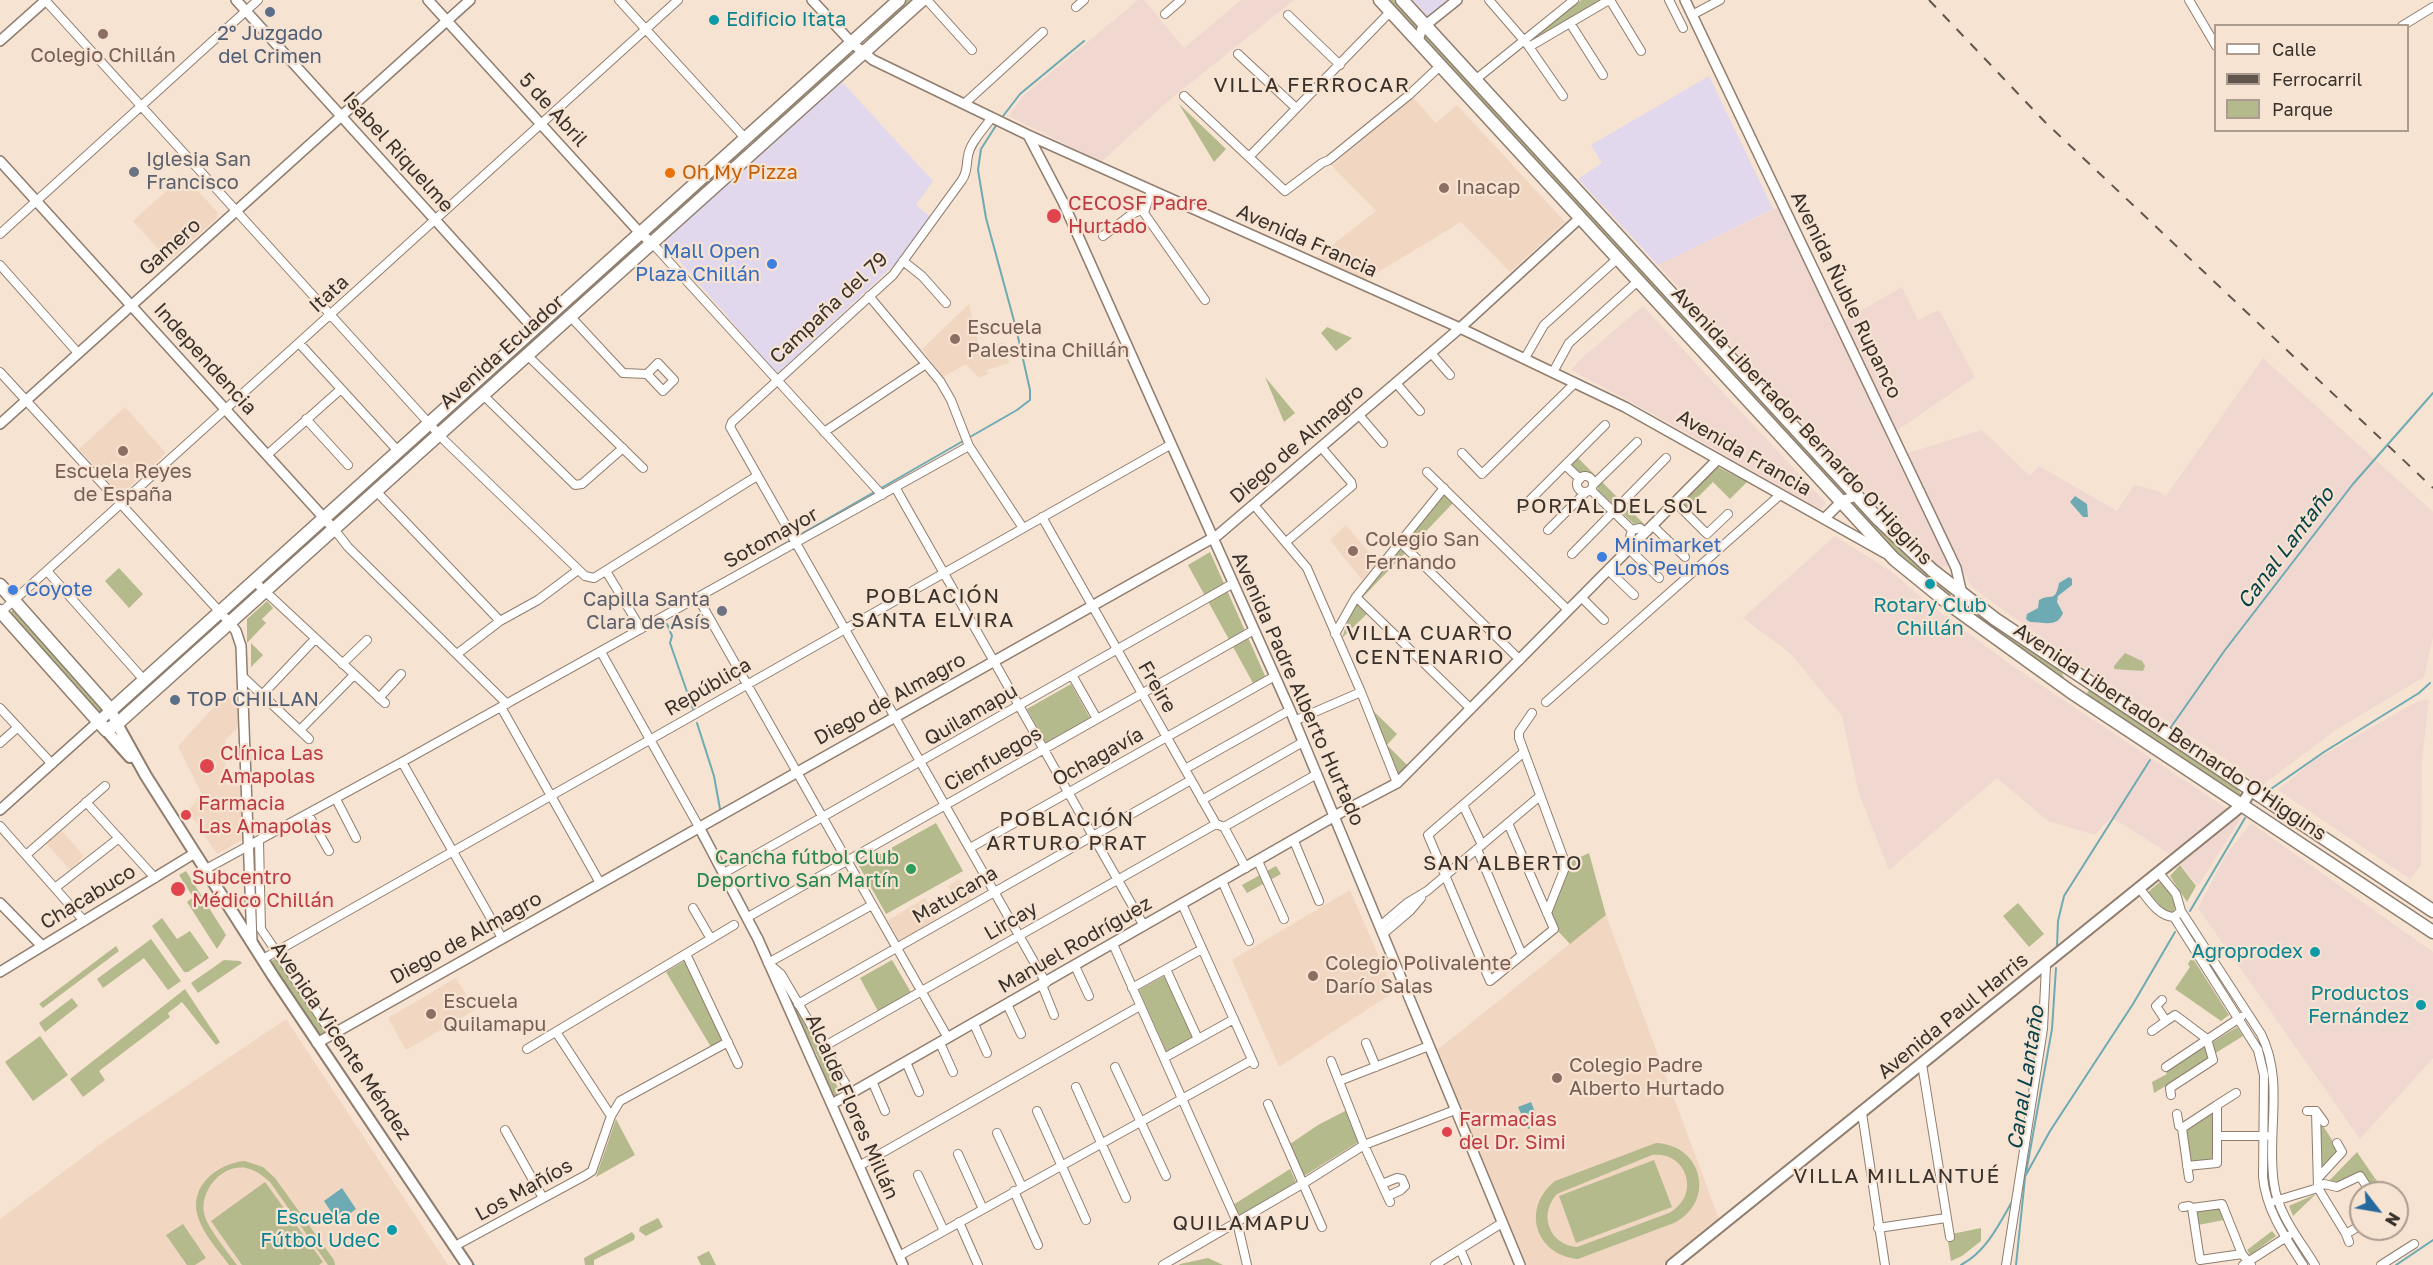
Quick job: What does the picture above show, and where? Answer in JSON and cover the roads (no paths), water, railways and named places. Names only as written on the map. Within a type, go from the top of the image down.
[{"type":"main road","name":"Avenida Ecuador","points":[[111,710],[899,0]]},
{"type":"main road","name":"Avenida Ecuador","points":[[108,725],[230,623],[922,0]]},
{"type":"main road","name":"Avenida Libertador Bernardo O'Higgins","points":[[1380,0],[1894,559],[1953,607],[2071,692],[2433,932]]},
{"type":"main road","name":"Avenida Libertador Bernardo O'Higgins","points":[[1402,0],[1896,538],[1962,594],[2081,677],[2433,911]]},
{"type":"main road","points":[[1437,62],[1436,50],[1445,47]]},
{"type":"main road","points":[[744,160],[748,146],[745,138]]},
{"type":"main road","points":[[538,325],[550,324],[553,332]]},
{"type":"main road","points":[[1718,368],[1726,366],[1731,359]]},
{"type":"main road","points":[[0,585],[111,710]]},
{"type":"main road","points":[[0,612],[108,725]]},
{"type":"main road","points":[[2071,692],[2081,677]]},
{"type":"main road","name":"Avenida Vicente Méndez","points":[[111,710],[108,725],[146,776],[317,1043],[467,1265]]},
{"type":"main road","name":"Avenida Paul Harris","points":[[1672,1265],[2140,889],[2242,805],[2252,790]]},
{"type":"street","points":[[0,41],[45,0],[439,435],[578,570],[591,579],[757,476],[1019,936],[1044,984],[1054,1015]]},
{"type":"street","name":"Isabel Riquelme","points":[[236,0],[435,220],[538,325]]},
{"type":"street","points":[[0,234],[258,0]]},
{"type":"street","name":"5 de Abril","points":[[428,0],[640,233],[652,243]]},
{"type":"street","name":"Gamero","points":[[0,424],[470,0]]},
{"type":"street","points":[[619,0],[745,138]]},
{"type":"street","name":"Itata","points":[[0,612],[678,0]]},
{"type":"street","name":"Avenida Francia","points":[[812,0],[863,53],[968,100],[997,120],[1028,135],[1460,328],[1575,383],[1640,415],[1894,559]]},
{"type":"street","points":[[927,0],[972,50]]},
{"type":"street","points":[[1076,7],[1084,0]]},
{"type":"street","points":[[1165,14],[1181,0]]},
{"type":"street","points":[[1418,41],[1419,33],[1425,25],[1457,0]]},
{"type":"street","points":[[1489,0],[1527,44],[1563,96]]},
{"type":"street","points":[[1527,44],[1563,3],[1574,0]]},
{"type":"street","points":[[1475,80],[1527,44],[1610,0],[1641,51]]},
{"type":"street","points":[[1670,0],[1683,28]]},
{"type":"street","name":"Avenida Ñuble Rupanco","points":[[1685,0],[1956,568],[1962,594]]},
{"type":"street","points":[[1692,15],[1720,0]]},
{"type":"street","points":[[2189,0],[2214,43]]},
{"type":"street","points":[[2405,24],[2433,7]]},
{"type":"street","points":[[1249,157],[1391,11]]},
{"type":"street","points":[[1288,15],[1340,65]]},
{"type":"street","points":[[1570,23],[1603,75]]},
{"type":"street","points":[[968,100],[1043,32]]},
{"type":"street","points":[[1238,54],[1296,108]]},
{"type":"street","points":[[1184,96],[1285,191],[1338,153],[1409,95],[1437,62]]},
{"type":"street","name":"Campaña del 79","points":[[757,476],[731,431],[732,422],[893,275],[967,172],[970,149],[997,120]]},
{"type":"street","name":"Avenida Padre Alberto Hurtado","points":[[1028,135],[1063,202],[1290,710],[1520,1265]]},
{"type":"street","name":"Independencia","points":[[0,161],[334,529]]},
{"type":"street","points":[[1151,191],[1144,213],[1205,300]]},
{"type":"street","points":[[1103,237],[1132,214],[1144,209]]},
{"type":"street","name":"Diego de Almagro","points":[[317,1043],[1213,538],[1254,505],[1292,467],[1321,447],[1460,328],[1580,218]]},
{"type":"street","points":[[652,243],[878,491]]},
{"type":"street","points":[[1524,358],[1544,325],[1617,259]]},
{"type":"street","points":[[903,261],[922,276],[946,303]]},
{"type":"street","points":[[0,265],[78,353]]},
{"type":"street","points":[[1552,372],[1569,343],[1638,280]]},
{"type":"street","points":[[869,296],[926,364],[951,400],[967,440],[1023,528]]},
{"type":"street","points":[[570,316],[623,374],[647,374]]},
{"type":"street","points":[[299,343],[398,451]]},
{"type":"street","points":[[1431,352],[1450,375]]},
{"type":"street","points":[[527,355],[643,468]]},
{"type":"street","points":[[824,432],[926,364]]},
{"type":"street","points":[[0,372],[234,627],[240,640],[261,929],[332,1034]]},
{"type":"street","points":[[1396,383],[1420,411]]},
{"type":"street","points":[[1462,453],[1482,474],[1575,383]]},
{"type":"street","points":[[267,455],[341,389]]},
{"type":"street","points":[[483,395],[578,486],[623,448]]},
{"type":"street","points":[[1359,415],[1383,443]]},
{"type":"street","points":[[306,420],[348,465]]},
{"type":"street","points":[[1524,506],[1605,425]]},
{"type":"street","name":"Sotomayor","points":[[206,869],[698,598],[878,491],[895,488],[967,440]]},
{"type":"street","points":[[1548,530],[1637,442]]},
{"type":"street","name":"República","points":[[263,959],[1170,445]]},
{"type":"street","points":[[1286,542],[1352,485],[1321,447]]},
{"type":"street","points":[[1572,554],[1666,458]]},
{"type":"street","name":"Manuel Rodríguez","points":[[832,1104],[1335,816],[1397,783],[1718,459]]},
{"type":"street","points":[[1566,465],[1580,479]]},
{"type":"street","points":[[1427,472],[1568,610]]},
{"type":"street","points":[[1580,479],[1589,477],[1590,489]]},
{"type":"street","points":[[1580,479],[1578,488],[1590,489],[1632,530]]},
{"type":"street","points":[[895,488],[1144,926]]},
{"type":"street","points":[[1335,634],[1356,597],[1444,488]]},
{"type":"street","points":[[376,491],[500,621]]},
{"type":"street","points":[[1546,702],[1780,495]]},
{"type":"street","points":[[1824,519],[1841,502],[1857,496]]},
{"type":"street","points":[[1675,502],[1707,534],[1728,514]]},
{"type":"street","points":[[1254,505],[1307,568],[1397,783]]},
{"type":"street","name":"Freire","points":[[1042,518],[1202,800],[1246,868]]},
{"type":"street","points":[[334,529],[348,547],[457,654],[504,706],[600,883]]},
{"type":"street","points":[[1632,530],[1649,529],[1685,557]]},
{"type":"street","points":[[1632,530],[1631,546],[1659,578]]},
{"type":"street","points":[[1400,542],[1520,660]]},
{"type":"street","points":[[457,654],[500,621],[538,600],[578,570]]},
{"type":"street","points":[[1608,570],[1634,595]]},
{"type":"street","points":[[46,571],[144,680]]},
{"type":"street","points":[[606,571],[641,629]]},
{"type":"street","points":[[254,581],[382,700],[402,674]]},
{"type":"street","name":"Quilamapu","points":[[724,873],[1233,584]]},
{"type":"street","points":[[1953,607],[1962,594]]},
{"type":"street","points":[[1356,597],[1471,709]]},
{"type":"street","points":[[1581,597],[1604,620]]},
{"type":"street","points":[[698,598],[921,991],[944,1041],[953,1072]]},
{"type":"street","name":"Cienfuegos","points":[[748,917],[1254,630]]},
{"type":"street","points":[[262,695],[315,639]]},
{"type":"street","points":[[342,664],[367,640]]},
{"type":"street","name":"Alcalde Flores Millán","points":[[601,652],[748,917],[901,1260]]},
{"type":"street","points":[[300,730],[354,675]]},
{"type":"street","points":[[1072,675],[1097,719]]},
{"type":"street","points":[[242,676],[309,739]]},
{"type":"street","name":"Ochagavía","points":[[970,849],[1275,676]]},
{"type":"street","points":[[1294,721],[1361,693]]},
{"type":"street","points":[[0,708],[52,764]]},
{"type":"street","points":[[1185,769],[1290,710]]},
{"type":"street","points":[[1532,713],[1519,732],[1524,752],[1566,865],[1547,913]]},
{"type":"street","points":[[0,810],[83,737],[108,725]]},
{"type":"street","points":[[0,744],[18,727]]},
{"type":"street","points":[[1202,800],[1303,742]]},
{"type":"street","points":[[1508,823],[1554,929],[1490,981],[1428,835],[1524,752]]},
{"type":"street","points":[[402,762],[502,938]]},
{"type":"street","name":"Lircay","points":[[823,1047],[1117,880],[1317,774]]},
{"type":"street","name":"Matucana","points":[[798,1004],[1191,780]]},
{"type":"street","points":[[26,855],[105,786]]},
{"type":"street","points":[[1382,930],[1410,911],[1427,891],[1540,796]]},
{"type":"street","points":[[336,799],[357,837]]},
{"type":"street","points":[[86,802],[155,878]]},
{"type":"street","points":[[1463,805],[1522,955]]},
{"type":"street","points":[[308,814],[329,852]]},
{"type":"street","points":[[0,826],[84,921]]},
{"type":"street","points":[[55,888],[120,838]]},
{"type":"street","points":[[1293,841],[1319,901]]},
{"type":"street","points":[[252,942],[254,843]]},
{"type":"street","name":"Chacabuco","points":[[0,972],[195,853]]},
{"type":"street","points":[[1258,861],[1284,919]]},
{"type":"street","points":[[2159,873],[2176,894],[2181,910],[2261,1034],[2274,1072],[2272,1175],[2277,1200],[2315,1265]]},
{"type":"street","points":[[1222,881],[1249,941]]},
{"type":"street","points":[[2140,889],[2157,910],[2169,917],[2174,917],[2181,910]]},
{"type":"street","points":[[0,903],[42,946]]},
{"type":"street","points":[[901,1260],[944,1231],[1014,1191],[1253,1062],[1182,904]]},
{"type":"street","points":[[768,963],[872,905]]},
{"type":"street","points":[[693,908],[711,939]]},
{"type":"street","points":[[2174,917],[2239,1019],[2255,1046],[2263,1067],[2263,1177],[2268,1204],[2303,1265]]},
{"type":"street","points":[[527,1050],[734,925]]},
{"type":"street","points":[[1113,944],[1237,1222],[1247,1265]]},
{"type":"street","points":[[1132,988],[1202,949]]},
{"type":"street","points":[[686,954],[738,1064]]},
{"type":"street","name":"Alcalde Flores Millán","points":[[768,963],[778,970],[851,1093]]},
{"type":"street","points":[[2006,1265],[2043,1029],[2046,964]]},
{"type":"street","points":[[1076,966],[1089,996]]},
{"type":"street","points":[[1166,969],[1198,1039]]},
{"type":"street","points":[[2163,1000],[2157,1006],[2166,1021]]},
{"type":"street","points":[[1007,1004],[1021,1034]]},
{"type":"street","points":[[859,1166],[1140,1006]]},
{"type":"street","points":[[2166,1067],[2247,1013]]},
{"type":"street","points":[[2152,1031],[2175,1015],[2207,1040],[2213,1060],[2219,1067]]},
{"type":"street","points":[[1164,1058],[1234,1019]]},
{"type":"street","points":[[974,1024],[987,1053]]},
{"type":"street","points":[[556,1032],[611,1116]]},
{"type":"street","name":"Los Mañíos","points":[[455,1246],[591,1171],[611,1116],[620,1101],[728,1042]]},
{"type":"street","points":[[1366,1043],[1376,1067]]},
{"type":"street","points":[[1339,1081],[1429,1046]]},
{"type":"street","points":[[2171,1095],[2170,1088],[2213,1060]]},
{"type":"street","points":[[1331,1061],[1364,1145],[1382,1184],[1389,1199],[1405,1186],[1401,1179],[1397,1178],[1382,1184]]},
{"type":"street","points":[[906,1062],[919,1092]]},
{"type":"street","points":[[1922,1064],[1950,1237]]},
{"type":"street","points":[[1114,1067],[1166,1176]]},
{"type":"street","points":[[872,1082],[885,1111]]},
{"type":"street","points":[[1076,1087],[1126,1198]]},
{"type":"street","points":[[2182,1128],[2236,1093]]},
{"type":"street","points":[[1269,1104],[1322,1227]]},
{"type":"street","points":[[2217,1105],[2218,1174]]},
{"type":"street","points":[[1164,1265],[1364,1145],[1455,1110]]},
{"type":"street","points":[[1037,1111],[1086,1220]]},
{"type":"street","points":[[2307,1111],[2316,1112],[2324,1122]]},
{"type":"street","points":[[2316,1112],[2318,1188],[2349,1237]]},
{"type":"street","points":[[1862,1113],[1885,1265]]},
{"type":"street","points":[[2177,1114],[2179,1126],[2182,1128],[2189,1178]]},
{"type":"street","points":[[505,1130],[543,1198]]},
{"type":"street","points":[[998,1133],[1022,1187]]},
{"type":"street","points":[[2217,1136],[2273,1136]]},
{"type":"street","points":[[2318,1178],[2342,1152],[2337,1143]]},
{"type":"street","points":[[958,1154],[983,1209]]},
{"type":"street","points":[[2187,1166],[2217,1163]]},
{"type":"street","points":[[918,1175],[944,1231]]},
{"type":"street","points":[[2350,1181],[2360,1176],[2363,1181]]},
{"type":"street","points":[[2268,1204],[2324,1184],[2337,1187],[2349,1181]]},
{"type":"street","points":[[1014,1191],[1038,1245]]},
{"type":"street","points":[[2183,1207],[2192,1208],[2231,1201]]},
{"type":"street","points":[[2222,1204],[2248,1264],[2294,1231]]},
{"type":"street","points":[[2192,1208],[2200,1262],[2242,1254]]},
{"type":"street","points":[[1878,1228],[1946,1218]]},
{"type":"street","points":[[959,1222],[978,1265]]},
{"type":"street","points":[[1435,1265],[1502,1223]]},
{"type":"street","points":[[2381,1265],[2414,1244]]},
{"type":"street","points":[[1460,1250],[1467,1265]]},
{"type":"water","points":[[2075,496],[2087,504],[2088,517],[2083,517],[2070,502]]},
{"type":"water","points":[[2069,577],[2072,579],[2072,585],[2058,596],[2057,602],[2063,613],[2057,621],[2030,622],[2026,619],[2027,614],[2038,608],[2039,600],[2054,595],[2059,583]]},
{"type":"water","points":[[1531,1102],[1540,1124],[1528,1129],[1518,1107]]},
{"type":"water","points":[[342,1188],[356,1209],[338,1222],[324,1201]]},
{"type":"waterway","points":[[1000,120],[1020,94],[1084,41]]},
{"type":"waterway","points":[[796,537],[1017,410],[1030,400],[1030,390],[1016,328],[986,218],[978,170],[981,149],[997,124]]},
{"type":"waterway","name":"Canal Lantaño","points":[[2171,727],[2225,650],[2353,484],[2433,393]]},
{"type":"waterway","points":[[739,570],[791,540]]},
{"type":"waterway","points":[[667,624],[672,636],[670,643],[693,709]]},
{"type":"waterway","points":[[2268,791],[2324,752],[2419,693],[2430,683]]},
{"type":"waterway","points":[[697,723],[714,776],[720,809]]},
{"type":"waterway","name":"Canal Lantaño","points":[[2057,947],[2058,921],[2064,896],[2150,760]]},
{"type":"waterway","points":[[2190,911],[2245,818]]},
{"type":"waterway","points":[[2022,1182],[2050,1131],[2133,1004],[2175,932]]},
{"type":"waterway","name":"Canal Lantaño","points":[[2026,1173],[2052,1029],[2056,968]]},
{"type":"waterway","points":[[329,1049],[456,1239]]},
{"type":"waterway","name":"Canal Lantaño","points":[[2016,1265],[2025,1178]]},
{"type":"waterway","points":[[1961,1265],[1986,1244],[2014,1198]]},
{"type":"waterway","points":[[2396,1265],[2433,1240]]},
{"type":"waterway","points":[[464,1251],[474,1265]]},
{"type":"railway","points":[[1929,0],[2045,122],[2433,488]]},
{"type":"place","name":"2° Juzgado del Crimen","points":[[270,12]]},
{"type":"place","name":"Edificio Itata","points":[[714,20]]},
{"type":"place","name":"Colegio Chillán","points":[[103,34]]},
{"type":"place","name":"Iglesia San Francisco","points":[[134,172]]},
{"type":"place","name":"Oh My Pizza","points":[[670,173]]},
{"type":"place","name":"Inacap","points":[[1444,188]]},
{"type":"place","name":"CECOSF Padre Hurtado","points":[[1054,216]]},
{"type":"place","name":"Mall Open Plaza Chillán","points":[[772,264]]},
{"type":"place","name":"Escuela Palestina Chillán","points":[[955,339]]},
{"type":"place","name":"Escuela Reyes de España","points":[[123,451]]},
{"type":"place","name":"Colegio San Fernando","points":[[1353,551]]},
{"type":"place","name":"Minimarket Los Peumos","points":[[1602,557]]},
{"type":"place","name":"Rotary Club Chillán","points":[[1930,584]]},
{"type":"place","name":"Coyote","points":[[13,590]]},
{"type":"place","name":"Capilla Santa Clara de Asís","points":[[722,611]]},
{"type":"place","name":"TOP CHILLAN","points":[[175,700]]},
{"type":"place","name":"Clínica Las Amapolas","points":[[207,766]]},
{"type":"place","name":"Farmacia Las Amapolas","points":[[186,815]]},
{"type":"place","name":"Cancha fútbol Club Deportivo San Martín","points":[[911,869]]},
{"type":"place","name":"Subcentro Médico Chillán","points":[[178,889]]},
{"type":"place","name":"Agroprodex","points":[[2315,952]]},
{"type":"place","name":"Colegio Polivalente Darío Salas","points":[[1313,976]]},
{"type":"place","name":"Productos Fernández","points":[[2421,1005]]},
{"type":"place","name":"Escuela Quilamapu","points":[[431,1014]]},
{"type":"place","name":"Colegio Padre Alberto Hurtado","points":[[1557,1078]]},
{"type":"place","name":"Farmacias del Dr. Simi","points":[[1447,1132]]},
{"type":"place","name":"Escuela de Fútbol UdeC","points":[[392,1230]]},
{"type":"district","name":"VILLA FERROCAR","points":[[1312,85]]},
{"type":"district","name":"PORTAL DEL SOL","points":[[1612,506]]},
{"type":"district","name":"POBLACIÓN SANTA ELVIRA","points":[[933,608]]},
{"type":"district","name":"VILLA CUARTO CENTENARIO","points":[[1430,645]]},
{"type":"district","name":"POBLACIÓN ARTURO PRAT","points":[[1067,831]]},
{"type":"district","name":"SAN ALBERTO","points":[[1503,863]]},
{"type":"district","name":"VILLA MILLANTUÉ","points":[[1897,1176]]},
{"type":"district","name":"QUILAMAPU","points":[[1242,1223]]}]
